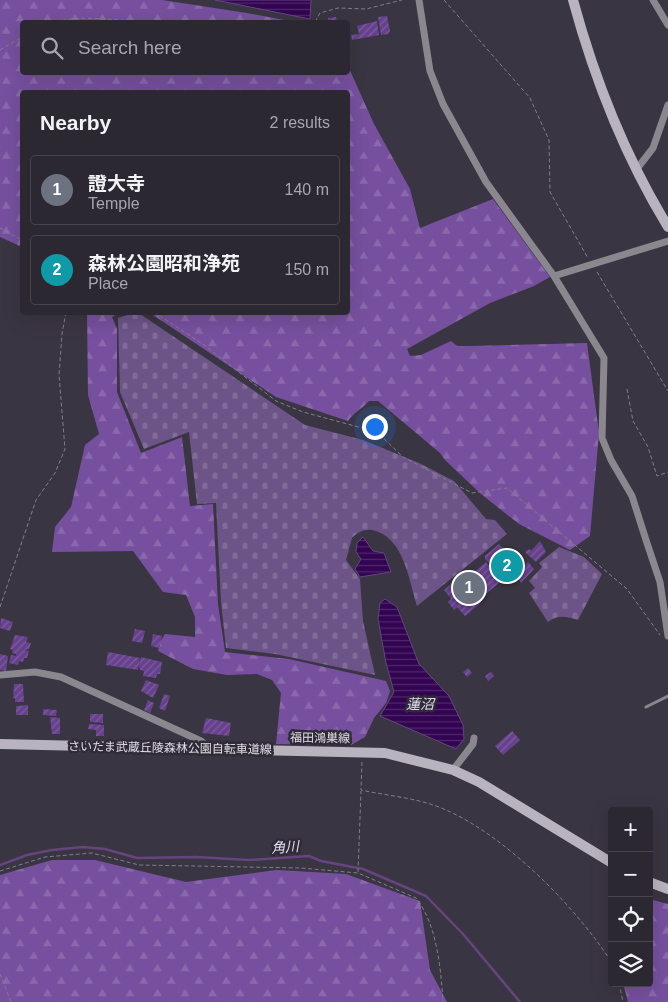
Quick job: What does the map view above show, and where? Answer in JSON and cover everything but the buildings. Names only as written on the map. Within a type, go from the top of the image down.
[{"type":"main road","points":[[574,0],[586,47],[610,115],[636,170],[668,227]]},
{"type":"main road","name":"福田鴻巣線","points":[[0,744],[362,751],[404,757],[453,770],[479,782],[608,861]]},
{"type":"main road","points":[[653,883],[668,889]]},
{"type":"street","points":[[418,0],[430,71],[443,104],[486,182],[554,276],[604,358],[602,438],[611,460],[632,496],[644,531],[660,582],[665,637]]},
{"type":"street","points":[[653,0],[668,25]]},
{"type":"street","points":[[636,170],[653,148],[668,105]]},
{"type":"street","points":[[554,276],[668,241]]},
{"type":"street","points":[[0,675],[35,672],[60,677],[201,740],[210,748]]},
{"type":"street","points":[[453,770],[474,744],[474,738]]},
{"type":"lane","points":[[646,707],[668,696]]},
{"type":"path","points":[[316,20],[320,13],[330,10],[366,9],[402,0]]},
{"type":"path","points":[[444,0],[530,98],[549,140],[550,192],[668,391]]},
{"type":"path","points":[[65,20],[84,20]]},
{"type":"path","points":[[0,50],[20,38]]},
{"type":"path","points":[[0,228],[20,239]]},
{"type":"path","points":[[0,607],[36,500],[56,473],[65,449],[59,376],[65,315]]},
{"type":"path","points":[[159,315],[204,344],[276,401],[303,412],[378,432],[403,457],[472,493],[507,488],[627,589],[665,637]]},
{"type":"path","points":[[627,389],[633,421],[648,447],[657,476],[668,472]]},
{"type":"path","points":[[358,873],[362,751]]},
{"type":"path","points":[[361,790],[445,809],[502,845],[551,888],[571,910],[608,958]]},
{"type":"path","points":[[0,871],[45,856],[92,853],[139,865],[301,868],[358,873],[416,898],[422,906],[438,955],[443,1002]]},
{"type":"path","points":[[0,974],[12,1002]]},
{"type":"path","points":[[620,987],[623,1002]]},
{"type":"green space","points":[[0,0],[162,0],[284,20],[20,20],[20,75],[350,75],[350,70],[374,124],[410,189],[420,228],[493,199],[550,277],[534,286],[490,303],[407,349],[410,356],[421,355],[451,341],[457,346],[587,343],[599,433],[590,536],[570,550],[519,524],[481,494],[440,453],[378,401],[369,401],[348,421],[276,397],[153,315],[350,315],[350,90],[20,90],[20,246],[0,237]]},
{"type":"green space","points":[[87,315],[116,315],[112,317],[117,329],[117,392],[141,453],[182,437],[190,506],[213,504],[218,604],[225,652],[289,659],[386,681],[390,691],[386,703],[374,718],[365,737],[351,745],[276,744],[281,693],[272,680],[257,674],[227,675],[193,669],[158,651],[160,642],[165,634],[195,637],[195,617],[186,595],[163,592],[133,551],[52,552],[55,527],[71,507],[85,445],[99,434],[88,395]]},
{"type":"green space","points":[[128,315],[141,315],[305,425],[363,440],[419,463],[454,481],[486,519],[495,520],[507,534],[417,606],[408,573],[398,550],[391,541],[383,534],[372,530],[361,531],[352,538],[346,560],[360,579],[363,621],[375,675],[275,654],[226,648],[221,602],[216,503],[197,504],[189,432],[144,449],[120,392],[118,318]]},
{"type":"green space","points":[[559,547],[584,557],[602,574],[578,620],[559,617],[548,622],[529,593],[535,588],[529,581],[542,567],[539,563]]},
{"type":"green space","points":[[52,860],[95,860],[186,882],[277,870],[346,874],[420,901],[430,970],[447,1002],[0,1002],[0,875]]},
{"type":"green space","points":[[653,900],[668,904],[668,1002],[628,1002],[624,987],[653,987]]},
{"type":"water","points":[[215,0],[311,0],[310,19]]},
{"type":"water","points":[[363,537],[373,551],[384,553],[391,572],[360,577],[355,569],[361,559],[356,552],[357,543]]},
{"type":"water","name":"蓮沼","points":[[385,599],[397,607],[419,664],[449,696],[463,725],[464,739],[456,749],[380,716],[394,692],[386,663],[378,619],[380,603]]},
{"type":"waterway","name":"角川","points":[[0,865],[27,855],[83,847],[105,849],[137,858],[196,857],[249,860],[309,856],[321,861],[363,869],[426,896],[463,934],[520,1002]]},
{"type":"place","name":"森林公園昭和浄苑","points":[[507,566]]},
{"type":"place","name":"證大寺","points":[[469,588]]}]
